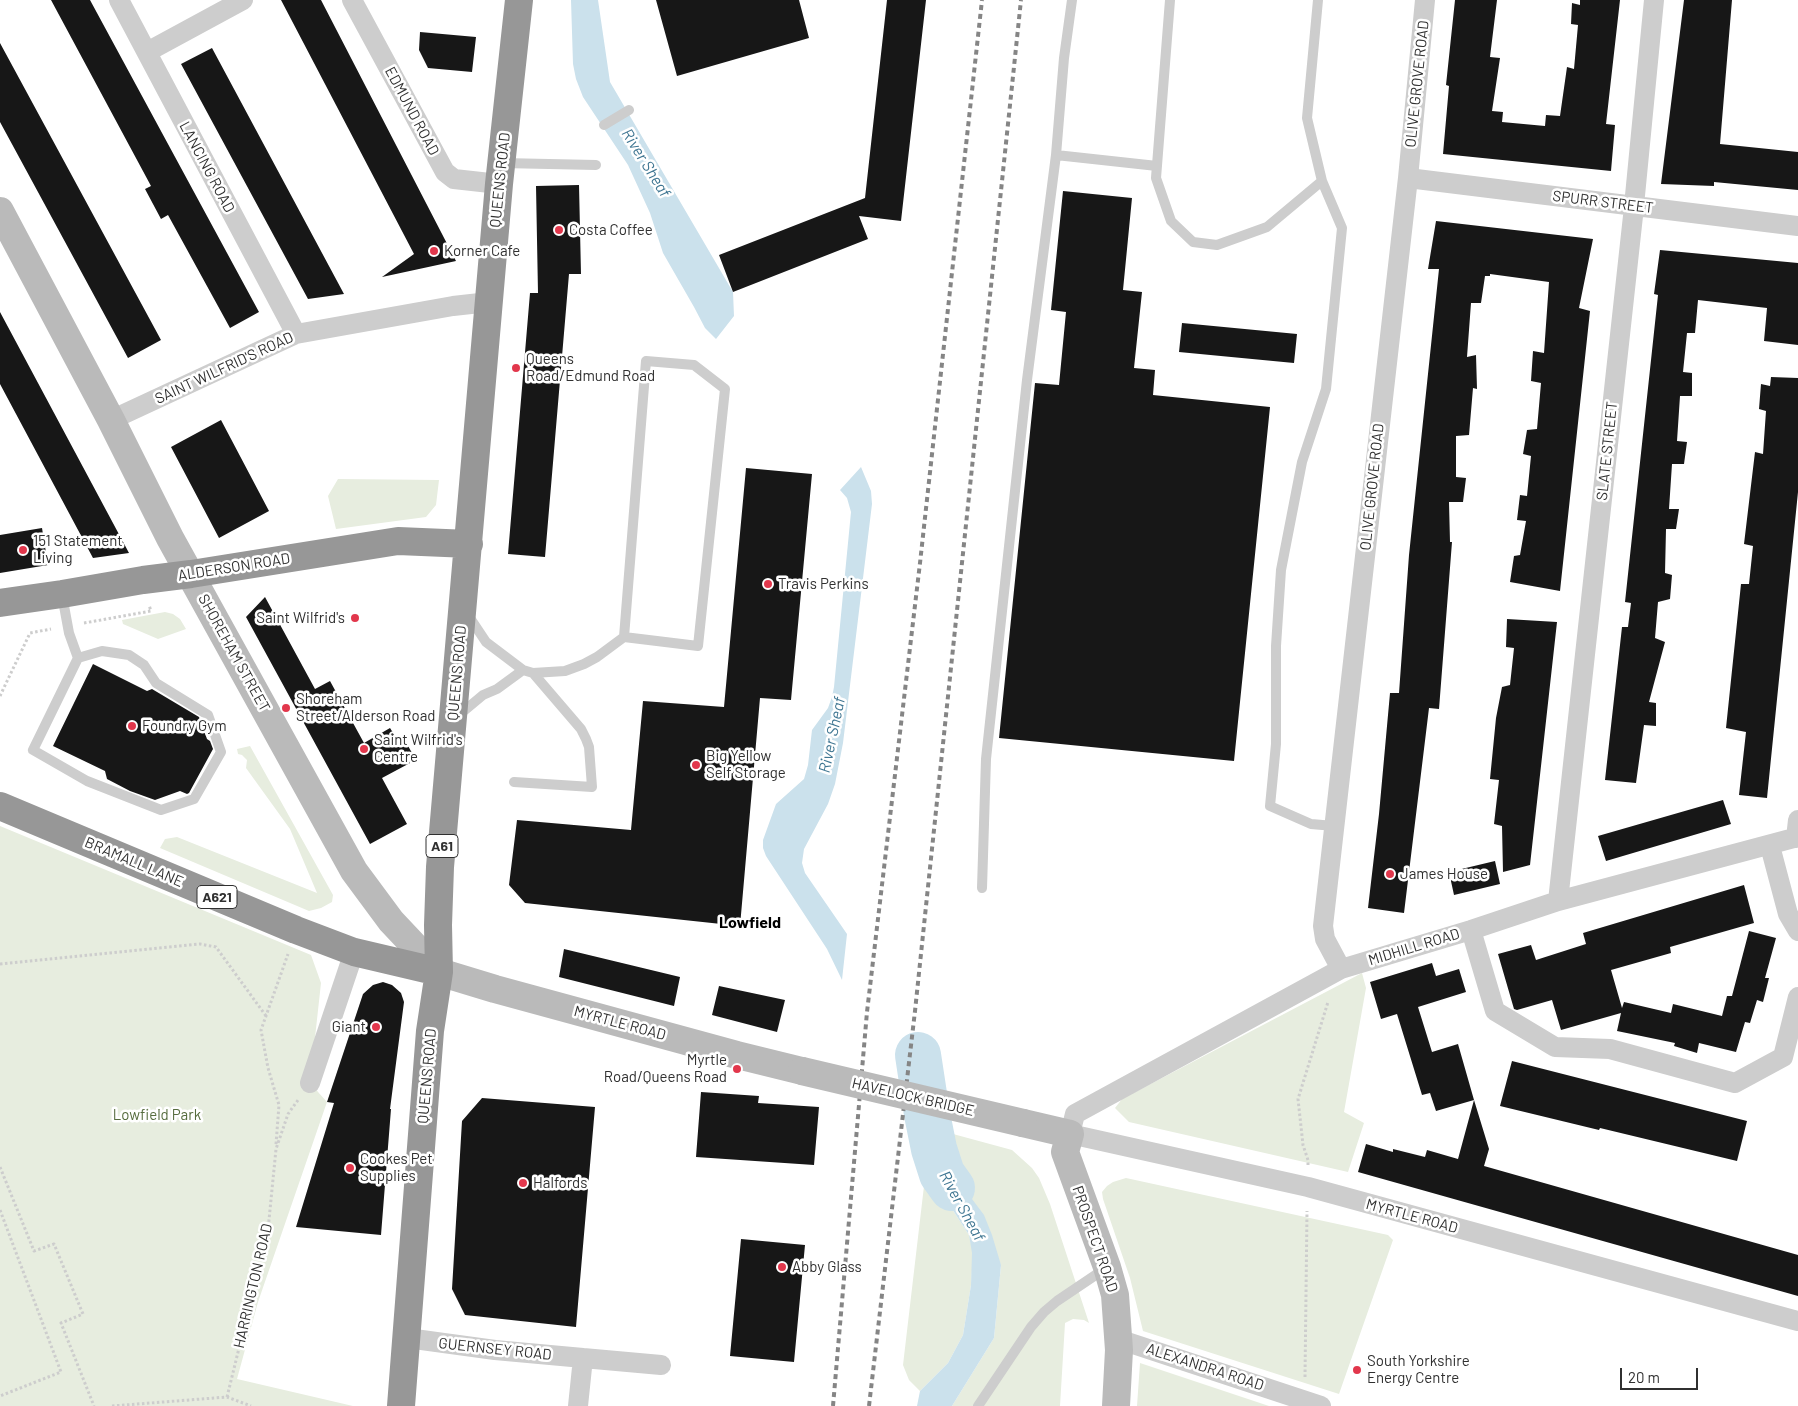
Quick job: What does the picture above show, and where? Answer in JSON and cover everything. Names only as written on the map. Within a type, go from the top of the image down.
[{"type":"highway","name":"QUEENS ROAD","points":[[400,1406],[407,1338],[429,1041],[439,972],[440,867],[469,544],[488,302],[519,0]]},
{"type":"highway","name":"ALDERSON ROAD","points":[[0,603],[398,541],[469,544]]},
{"type":"highway","name":"BRAMALL LANE","points":[[0,806],[296,930],[354,952],[439,972]]},
{"type":"main road","name":"SHOREHAM STREET","points":[[0,210],[111,420],[170,538],[192,574],[354,871],[391,921],[439,972]]},
{"type":"main road","name":"MYRTLE ROAD","points":[[439,972],[728,1053],[802,1071]]},
{"type":"main road","name":"HAVELOCK BRIDGE","points":[[802,1071],[1023,1122]]},
{"type":"main road","name":"MYRTLE ROAD","points":[[1023,1122],[1070,1134]]},
{"type":"main road","name":"PROSPECT ROAD","points":[[1070,1134],[1065,1152],[1107,1267],[1115,1295],[1118,1339],[1116,1406]]},
{"type":"street","name":"LANCING ROAD","points":[[119,0],[296,334]]},
{"type":"street","points":[[147,52],[243,0]]},
{"type":"street","name":"EDMUND ROAD","points":[[352,0],[445,172],[454,179],[500,173]]},
{"type":"street","name":"OLIVE GROVE ROAD","points":[[1341,969],[1325,939],[1323,926],[1408,178],[1425,0]]},
{"type":"street","name":"SLATE STREET","points":[[1558,901],[1634,206],[1654,0]]},
{"type":"street","name":"SPURR STREET","points":[[1408,178],[1798,226]]},
{"type":"street","name":"SAINT WILFRID'S ROAD","points":[[111,420],[296,334],[488,302]]},
{"type":"street","name":"MIDHILL ROAD","points":[[1070,1134],[1075,1114],[1341,969],[1471,930],[1558,901],[1770,846],[1797,831]]},
{"type":"street","points":[[1770,846],[1788,914],[1798,931]]},
{"type":"street","points":[[1471,930],[1495,1011],[1554,1047],[1610,1049],[1735,1083],[1783,1057],[1798,997]]},
{"type":"street","points":[[310,1083],[354,952]]},
{"type":"street","name":"MYRTLE ROAD","points":[[1070,1134],[1308,1187],[1798,1321]]},
{"type":"street","name":"GUERNSEY ROAD","points":[[407,1338],[496,1350],[662,1365]]},
{"type":"street","name":"ALEXANDRA ROAD","points":[[1118,1339],[1312,1403]]},
{"type":"street","points":[[578,1406],[583,1358]]},
{"type":"lane","points":[[982,888],[986,759],[1028,370],[1056,155],[1064,58],[1072,0]]},
{"type":"lane","points":[[1170,0],[1156,178],[1170,221],[1193,242],[1218,245],[1266,227],[1322,181]]},
{"type":"lane","points":[[1318,0],[1307,118],[1322,181],[1342,228],[1326,389],[1302,462],[1281,570],[1276,646],[1276,744],[1270,806],[1311,824],[1334,826]]},
{"type":"lane","points":[[604,125],[629,110]]},
{"type":"lane","points":[[1056,155],[1157,166]]},
{"type":"lane","points":[[500,173],[596,165]]},
{"type":"lane","points":[[453,720],[482,696],[528,672],[565,670],[584,664],[597,658],[624,637],[698,646],[725,389],[694,365],[646,361],[624,637]]},
{"type":"lane","points":[[62,594],[68,633],[78,658],[33,750],[87,781],[161,810],[194,799],[221,752],[208,715],[156,683],[144,666],[129,655],[102,651],[78,658]]},
{"type":"lane","points":[[463,608],[486,642],[528,672],[584,734],[589,747],[592,787],[514,782]]},
{"type":"lane","points":[[978,1406],[1031,1327],[1044,1312],[1107,1267]]},
{"type":"path","points":[[276,1149],[279,1105],[268,1068],[261,1030],[296,930]]},
{"type":"path","points":[[0,964],[200,944],[216,947],[266,1016]]},
{"type":"path","points":[[1312,1403],[1308,1160],[1303,1145],[1298,1098],[1334,985],[1341,969]]},
{"type":"path","name":"HARRINGTON ROAD","points":[[227,1397],[268,1230],[276,1149],[288,1114],[310,1083]]},
{"type":"path","points":[[0,1168],[34,1252],[54,1244],[82,1314],[61,1323],[94,1406]]},
{"type":"path","points":[[0,1210],[62,1372],[0,1396]]},
{"type":"path","points":[[112,1406],[227,1397],[251,1406]]},
{"type":"green space","points":[[338,479],[439,480],[436,505],[426,517],[336,529],[328,496]]},
{"type":"green space","points":[[165,612],[173,614],[180,619],[186,629],[158,639],[123,624],[122,620]]},
{"type":"green space","points":[[250,746],[333,895],[332,902],[321,908],[309,911],[160,848],[165,839],[177,837],[317,893],[290,829],[246,768],[247,760],[238,754],[237,749]]},
{"type":"green space","name":"Lowfield Park","points":[[0,826],[311,955],[321,983],[310,1083],[327,1102],[258,1302],[237,1379],[353,1406],[0,1406]]},
{"type":"green space","points":[[1362,973],[1366,988],[1344,1112],[1364,1123],[1348,1172],[1129,1122],[1115,1108],[1122,1099]]},
{"type":"green space","points":[[942,1131],[1012,1150],[1032,1168],[1039,1178],[1050,1204],[1089,1323],[1084,1320],[1073,1319],[1065,1323],[1060,1406],[952,1406],[994,1338],[1001,1265],[950,1167]]},
{"type":"green space","points":[[926,1169],[969,1235],[973,1253],[971,1285],[963,1335],[948,1363],[920,1391],[909,1380],[903,1365]]},
{"type":"green space","points":[[1126,1178],[1388,1235],[1393,1240],[1339,1394],[1143,1331],[1130,1278],[1102,1192],[1113,1182]]},
{"type":"green space","points":[[1140,1363],[1269,1406],[1137,1406]]},
{"type":"water","points":[[571,0],[598,0],[610,82],[733,292],[734,316],[716,339],[705,328],[663,253],[650,213],[628,165],[583,97],[573,64]]},
{"type":"water","points":[[861,467],[871,491],[872,504],[843,743],[835,784],[828,804],[804,849],[802,863],[805,873],[847,934],[842,980],[827,949],[766,856],[763,840],[776,804],[804,779],[808,765],[812,730],[828,708],[832,697],[851,512],[847,498],[840,490]]},
{"type":"water","points":[[920,1126],[942,1131],[950,1167],[984,1215],[1001,1265],[994,1338],[952,1406],[917,1406],[920,1391],[948,1363],[963,1335],[971,1285],[972,1253],[969,1235],[926,1169]]},
{"type":"building","points":[[51,0],[90,0],[259,312],[230,328],[168,215],[161,219],[145,189],[151,186]]},
{"type":"building","points":[[281,0],[321,0],[456,261],[382,277],[414,254]]},
{"type":"building","points":[[656,0],[799,0],[809,38],[677,76]]},
{"type":"building","points":[[887,0],[926,0],[901,221],[859,216],[868,239],[733,292],[719,255],[865,198]]},
{"type":"building","points":[[1455,0],[1497,0],[1490,57],[1500,58],[1492,111],[1503,112],[1502,122],[1545,126],[1546,115],[1560,116],[1567,67],[1574,69],[1578,25],[1571,24],[1572,3],[1580,5],[1580,0],[1620,0],[1606,124],[1615,125],[1611,171],[1443,154],[1449,86],[1446,85]]},
{"type":"building","points":[[1684,0],[1732,0],[1720,144],[1798,152],[1798,190],[1714,182],[1714,186],[1661,184]]},
{"type":"building","points":[[420,32],[476,37],[472,72],[428,68],[419,50]]},
{"type":"building","points":[[0,43],[161,340],[128,358],[0,122]]},
{"type":"building","points":[[212,48],[344,294],[308,299],[181,64]]},
{"type":"building","points":[[579,185],[581,274],[569,274],[545,557],[508,554],[530,293],[538,293],[536,186]]},
{"type":"building","points":[[1063,191],[1132,198],[1123,290],[1142,292],[1134,368],[1155,370],[1153,395],[1270,407],[1234,761],[999,738],[1035,383],[1059,385],[1066,312],[1051,310]]},
{"type":"building","points":[[1436,221],[1593,239],[1579,308],[1590,311],[1560,591],[1510,582],[1514,556],[1520,555],[1526,521],[1517,520],[1520,495],[1527,496],[1531,456],[1523,454],[1527,430],[1537,429],[1541,383],[1531,381],[1533,351],[1544,353],[1549,282],[1490,274],[1490,276],[1485,276],[1481,303],[1471,303],[1467,357],[1476,355],[1477,389],[1473,388],[1469,435],[1456,436],[1456,477],[1466,478],[1463,502],[1449,502],[1450,542],[1452,542],[1439,709],[1429,708],[1404,913],[1368,908],[1390,693],[1399,693],[1409,555],[1439,269],[1428,269]]},
{"type":"building","points":[[1660,250],[1798,263],[1798,345],[1764,341],[1767,308],[1698,300],[1695,333],[1687,333],[1683,372],[1692,373],[1692,396],[1680,396],[1677,441],[1687,442],[1684,464],[1672,464],[1669,509],[1679,509],[1676,529],[1666,529],[1665,573],[1672,575],[1670,599],[1658,602],[1655,638],[1665,642],[1649,702],[1656,703],[1656,726],[1644,725],[1636,783],[1605,780],[1622,627],[1628,627],[1631,603],[1625,602],[1658,295],[1654,294]]},
{"type":"building","points":[[0,312],[129,553],[93,558],[0,384]]},
{"type":"building","points":[[1182,323],[1297,334],[1294,363],[1179,352]]},
{"type":"building","points":[[1771,377],[1798,378],[1798,492],[1767,798],[1739,795],[1746,732],[1726,728],[1741,584],[1749,584],[1753,546],[1744,544],[1755,452],[1763,454],[1766,411],[1759,409],[1761,384],[1770,386]]},
{"type":"building","points":[[221,420],[269,511],[219,538],[171,447]]},
{"type":"building","name":"Big Yellow Self Storage","points":[[746,468],[812,474],[791,700],[760,698],[740,926],[525,903],[509,885],[517,820],[631,830],[643,701],[724,707]]},
{"type":"building","name":"151 Statement Living","points":[[42,528],[48,565],[0,573],[0,535]]},
{"type":"building","name":"Saint Wilfrid's Centre","points":[[265,597],[315,689],[330,681],[364,743],[390,728],[397,739],[407,744],[412,753],[410,763],[382,778],[407,824],[370,844],[246,617]]},
{"type":"building","points":[[1507,619],[1557,622],[1530,865],[1503,872],[1502,826],[1494,824],[1499,780],[1490,779],[1496,718],[1502,687],[1510,685],[1514,648],[1506,647]]},
{"type":"building","name":"Foundry Gym","points":[[93,664],[147,691],[152,689],[199,717],[213,749],[189,793],[180,791],[155,800],[130,791],[107,779],[105,771],[53,746]]},
{"type":"building","points":[[1723,800],[1731,824],[1606,861],[1598,836]]},
{"type":"building","points":[[1495,861],[1500,884],[1454,895],[1449,872]]},
{"type":"building","points":[[1744,885],[1754,923],[1670,947],[1671,953],[1611,970],[1622,1008],[1624,1002],[1671,1013],[1673,1004],[1722,1016],[1727,996],[1732,996],[1749,931],[1776,938],[1765,978],[1769,978],[1763,1002],[1757,1000],[1750,1023],[1745,1022],[1736,1052],[1699,1043],[1697,1053],[1674,1046],[1675,1043],[1617,1031],[1621,1013],[1561,1030],[1552,1000],[1517,1010],[1514,1009],[1498,954],[1531,945],[1536,960],[1586,944],[1583,933]]},
{"type":"building","points":[[564,949],[680,977],[674,1006],[559,977]]},
{"type":"building","points":[[1432,963],[1436,976],[1459,969],[1466,992],[1418,1007],[1432,1052],[1458,1044],[1474,1100],[1436,1111],[1430,1093],[1422,1095],[1397,1014],[1381,1019],[1370,982]]},
{"type":"building","points":[[383,982],[392,985],[401,993],[404,1002],[390,1109],[381,1235],[296,1227],[334,1103],[327,1102],[363,994],[373,985]]},
{"type":"building","points":[[719,986],[785,1000],[777,1032],[712,1015]]},
{"type":"building","points":[[1512,1061],[1747,1121],[1737,1161],[1500,1106]]},
{"type":"building","points":[[701,1092],[759,1096],[758,1103],[819,1107],[814,1165],[696,1157]]},
{"type":"building","name":"Halfords","points":[[482,1098],[595,1107],[576,1327],[465,1315],[452,1289],[462,1121]]},
{"type":"building","points":[[1474,1100],[1489,1149],[1484,1166],[1798,1255],[1798,1296],[1358,1172],[1366,1144],[1393,1152],[1393,1149],[1425,1157],[1427,1150],[1458,1159]]},
{"type":"building","points":[[741,1239],[805,1245],[794,1362],[730,1356]]},
{"type":"waterway","name":"River Sheaf","points":[[918,1055],[934,1149],[942,1174],[952,1188]]},
{"type":"railway","points":[[833,1406],[867,1012],[920,563],[982,0]]},
{"type":"railway","points":[[869,1406],[915,1011],[1021,0]]},
{"type":"place","name":"Costa Coffee","points":[[559,230]]},
{"type":"place","name":"Korner Cafe","points":[[434,251]]},
{"type":"place","name":"Queens Road/Edmund Road","points":[[516,368]]},
{"type":"place","name":"151 Statement Living","points":[[23,550]]},
{"type":"place","name":"Travis Perkins","points":[[768,584]]},
{"type":"place","name":"Saint Wilfrid's","points":[[355,618]]},
{"type":"place","name":"Shoreham Street/Alderson Road","points":[[286,708]]},
{"type":"place","name":"Foundry Gym","points":[[132,726]]},
{"type":"place","name":"Saint Wilfrid's Centre","points":[[364,749]]},
{"type":"place","name":"Big Yellow Self Storage","points":[[696,765]]},
{"type":"place","name":"James House","points":[[1390,874]]},
{"type":"place","name":"Giant","points":[[376,1027]]},
{"type":"place","name":"Myrtle Road/Queens Road","points":[[737,1069]]},
{"type":"place","name":"Cookes Pet Supplies","points":[[350,1168]]},
{"type":"place","name":"Halfords","points":[[523,1183]]},
{"type":"place","name":"Abby Glass","points":[[782,1267]]},
{"type":"place","name":"South Yorkshire Energy Centre","points":[[1357,1370]]},
{"type":"district","name":"Lowfield","points":[[750,923]]}]
